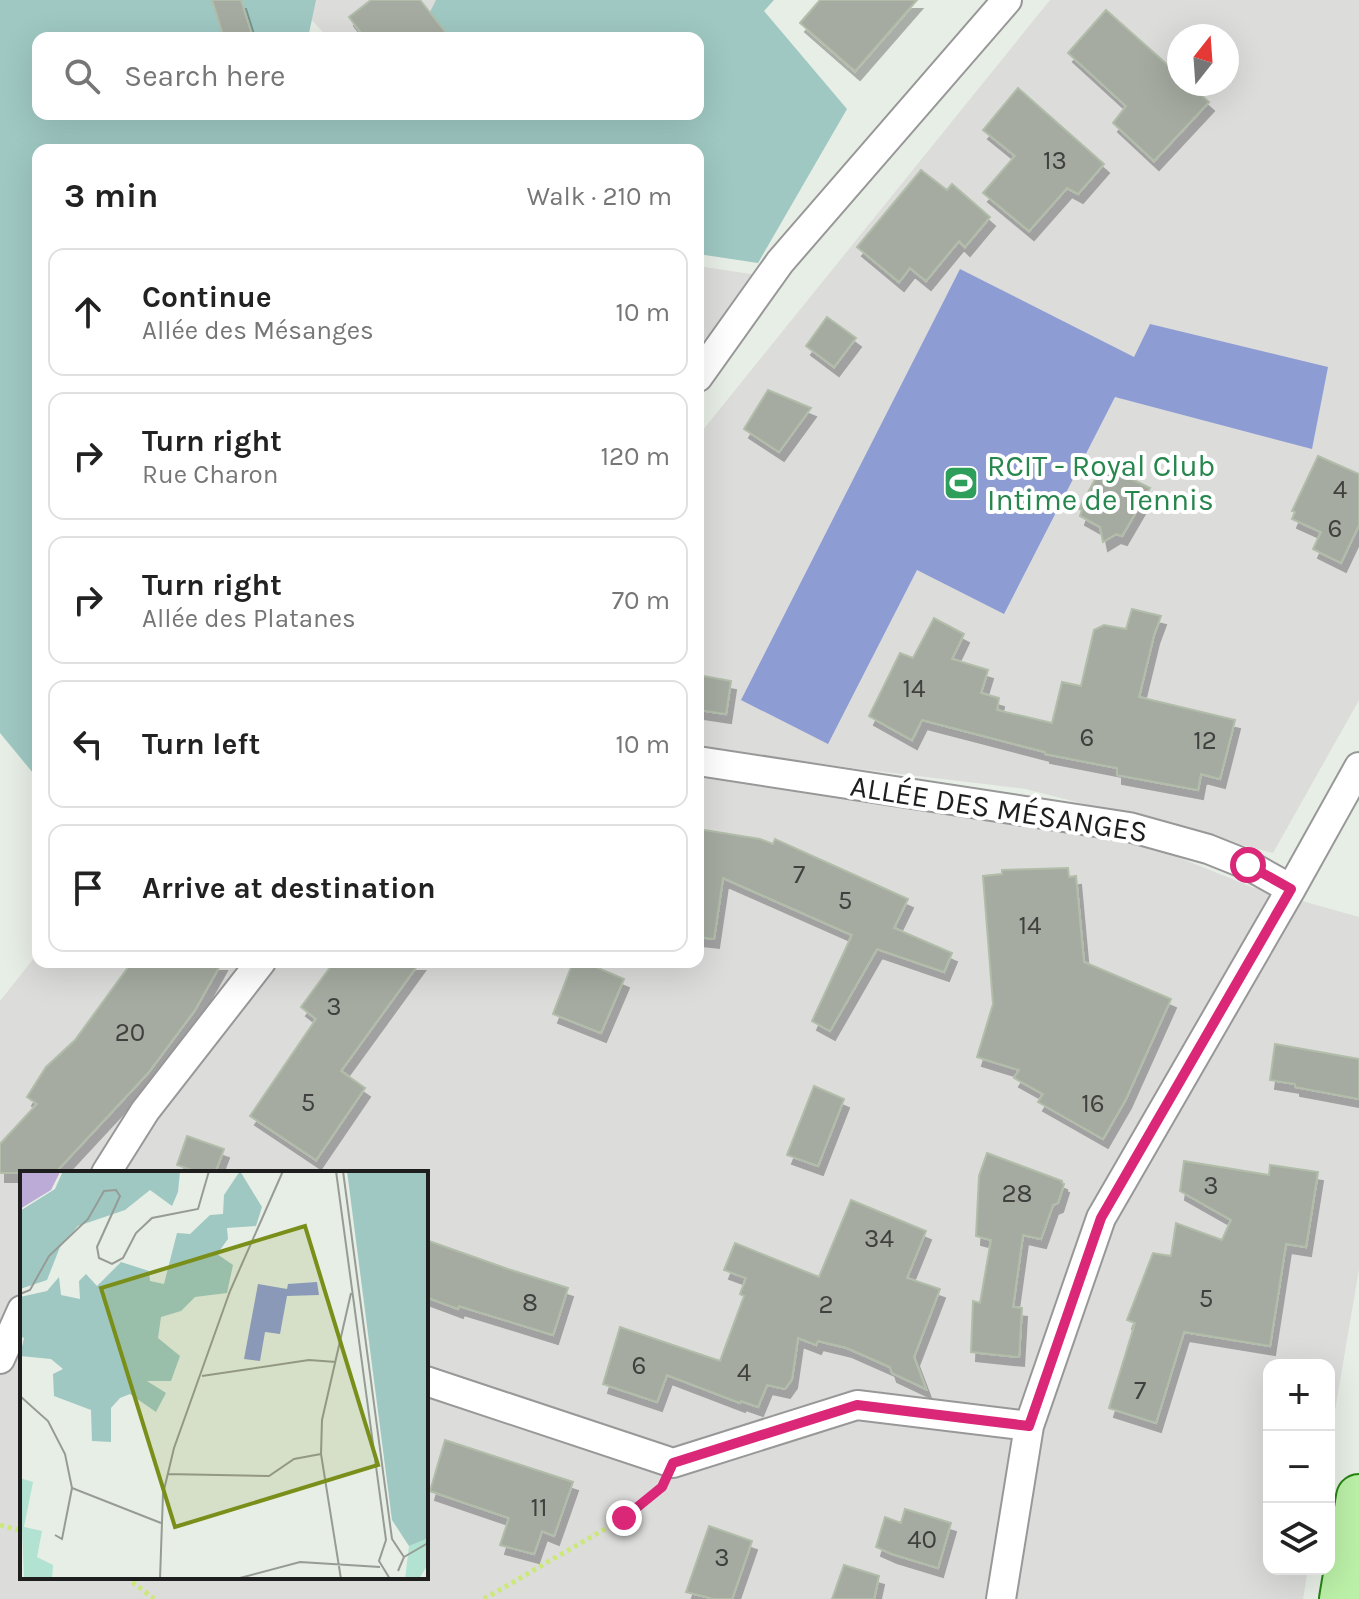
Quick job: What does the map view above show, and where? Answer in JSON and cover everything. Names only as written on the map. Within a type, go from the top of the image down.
[{"type":"main road","points":[[1342,1599],[1359,1497]]},
{"type":"street","points":[[704,369],[780,262],[1007,0]]},
{"type":"street","name":"ALLÉE DES MÉSANGES","points":[[704,762],[1129,827],[1208,849],[1248,865],[1291,889]]},
{"type":"street","points":[[1001,1599],[1029,1426],[1101,1218],[1359,767]]},
{"type":"street","points":[[107,1171],[145,1111],[256,968]]},
{"type":"street","points":[[0,1359],[20,1314]]},
{"type":"street","points":[[428,1382],[673,1463],[857,1405],[1029,1426]]},
{"type":"path","points":[[484,1599],[624,1518],[662,1487],[673,1463]]},
{"type":"path","points":[[0,1525],[20,1530]]},
{"type":"path","points":[[129,1579],[154,1599]]},
{"type":"shaded area","points":[[0,0],[316,0],[309,32],[32,32],[32,120],[704,120],[704,32],[429,32],[429,14],[436,0],[774,0],[764,11],[847,109],[758,263],[704,255],[704,144],[32,144],[32,772],[0,733]]},
{"type":"shaded area","points":[[294,0],[447,0],[454,32],[323,32]]},
{"type":"shaded area","points":[[1050,0],[1359,0],[1359,700],[1273,853],[1026,789],[704,747],[704,429]]},
{"type":"shaded area","points":[[704,267],[764,276],[704,358]]},
{"type":"shaded area","name":"RCIT - Royal Club Intime de Tennis","points":[[960,269],[1134,357],[1150,324],[1328,367],[1312,449],[1115,397],[1004,614],[917,570],[828,744],[741,700]]},
{"type":"shaded area","points":[[704,778],[1123,835],[1252,887],[1359,917],[1359,1269],[1335,1411],[1335,1359],[1263,1359],[1263,1575],[1307,1575],[1303,1599],[0,1599],[0,1001],[32,961],[32,968],[704,968]]},
{"type":"building","points":[[212,0],[241,0],[251,32],[222,32]]},
{"type":"building","points":[[371,0],[420,0],[445,32],[360,32],[349,17]]},
{"type":"building","points":[[820,0],[917,0],[855,71],[800,23]]},
{"type":"building","points":[[1106,10],[1167,64],[1167,96],[1202,96],[1209,102],[1154,161],[1113,123],[1126,106],[1068,53]]},
{"type":"building","points":[[1018,88],[1104,164],[1078,194],[1067,188],[1029,231],[983,193],[1015,156],[983,130]]},
{"type":"building","points":[[921,170],[947,190],[952,184],[990,217],[965,247],[959,241],[926,281],[910,268],[899,282],[857,247]]},
{"type":"building","points":[[827,317],[856,338],[834,367],[806,346]]},
{"type":"building","points":[[768,390],[811,408],[779,452],[744,429]]},
{"type":"building","points":[[1318,456],[1359,474],[1359,525],[1341,563],[1313,549],[1321,532],[1292,519],[1295,512],[1292,511]]},
{"type":"building","points":[[1103,465],[1150,488],[1122,536],[1116,534],[1103,542],[1100,527],[1080,516],[1082,510],[1079,509]]},
{"type":"building","points":[[1132,609],[1161,616],[1139,697],[1235,720],[1220,779],[1201,774],[1198,790],[1117,775],[1117,768],[1045,754],[922,720],[912,740],[869,716],[900,653],[913,658],[934,618],[964,634],[952,659],[988,670],[981,693],[999,698],[997,710],[1052,723],[1062,682],[1081,686],[1094,630],[1104,625],[1126,629]]},
{"type":"building","points":[[704,676],[731,681],[726,714],[704,711]]},
{"type":"building","points":[[704,830],[773,844],[775,839],[908,899],[894,928],[952,953],[944,972],[877,949],[830,1031],[812,1021],[852,935],[723,878],[714,939],[704,938]]},
{"type":"building","points":[[1068,868],[1069,877],[1076,876],[1084,962],[1171,999],[1126,1099],[1103,1139],[1038,1102],[1043,1094],[1014,1078],[1019,1070],[977,1057],[993,1004],[983,876],[1002,874],[1002,870]]},
{"type":"building","points":[[128,968],[219,968],[195,1010],[148,1073],[57,1171],[0,1173],[0,1144],[37,1104],[27,1097],[46,1067],[75,1040]]},
{"type":"building","points":[[330,968],[416,968],[341,1071],[365,1088],[316,1160],[250,1116],[316,1019],[301,1007]]},
{"type":"building","points":[[571,968],[598,968],[624,979],[601,1033],[553,1014]]},
{"type":"building","points":[[1275,1044],[1359,1059],[1359,1099],[1270,1080]]},
{"type":"building","points":[[814,1086],[844,1099],[818,1166],[787,1155]]},
{"type":"building","points":[[187,1136],[224,1149],[216,1171],[194,1171],[177,1165]]},
{"type":"building","points":[[987,1153],[1064,1184],[1041,1239],[1023,1235],[1013,1307],[1022,1308],[1019,1357],[971,1352],[973,1301],[980,1303],[991,1240],[976,1236],[979,1176]]},
{"type":"building","points":[[1184,1161],[1269,1175],[1270,1165],[1318,1172],[1306,1247],[1286,1244],[1270,1346],[1184,1332],[1156,1423],[1109,1408],[1135,1323],[1127,1320],[1153,1253],[1171,1256],[1176,1223],[1222,1240],[1231,1220],[1180,1191]]},
{"type":"building","points":[[851,1200],[926,1231],[907,1278],[940,1289],[914,1357],[926,1389],[892,1373],[890,1367],[847,1348],[818,1341],[816,1345],[798,1338],[792,1379],[785,1389],[767,1385],[758,1407],[667,1375],[657,1402],[603,1384],[620,1327],[720,1361],[744,1296],[740,1294],[746,1278],[724,1270],[735,1243],[819,1277]]},
{"type":"building","points":[[428,1241],[568,1288],[553,1335],[459,1306],[458,1309],[428,1298]]},
{"type":"building","points":[[445,1440],[573,1482],[554,1536],[542,1531],[534,1554],[500,1545],[509,1518],[430,1491]]},
{"type":"building","points":[[905,1509],[951,1523],[938,1568],[876,1547],[885,1517],[901,1523]]},
{"type":"building","points":[[709,1526],[752,1541],[732,1599],[714,1599],[686,1592]]},
{"type":"building","points":[[844,1565],[879,1576],[874,1599],[832,1599]]},
{"type":"place","name":"RCIT - Royal Club Intime de Tennis","points":[[961,483]]},
{"type":"route","points":[[624,1518],[662,1487],[673,1463],[857,1405],[1029,1426],[1101,1218],[1291,889],[1248,865]]}]
